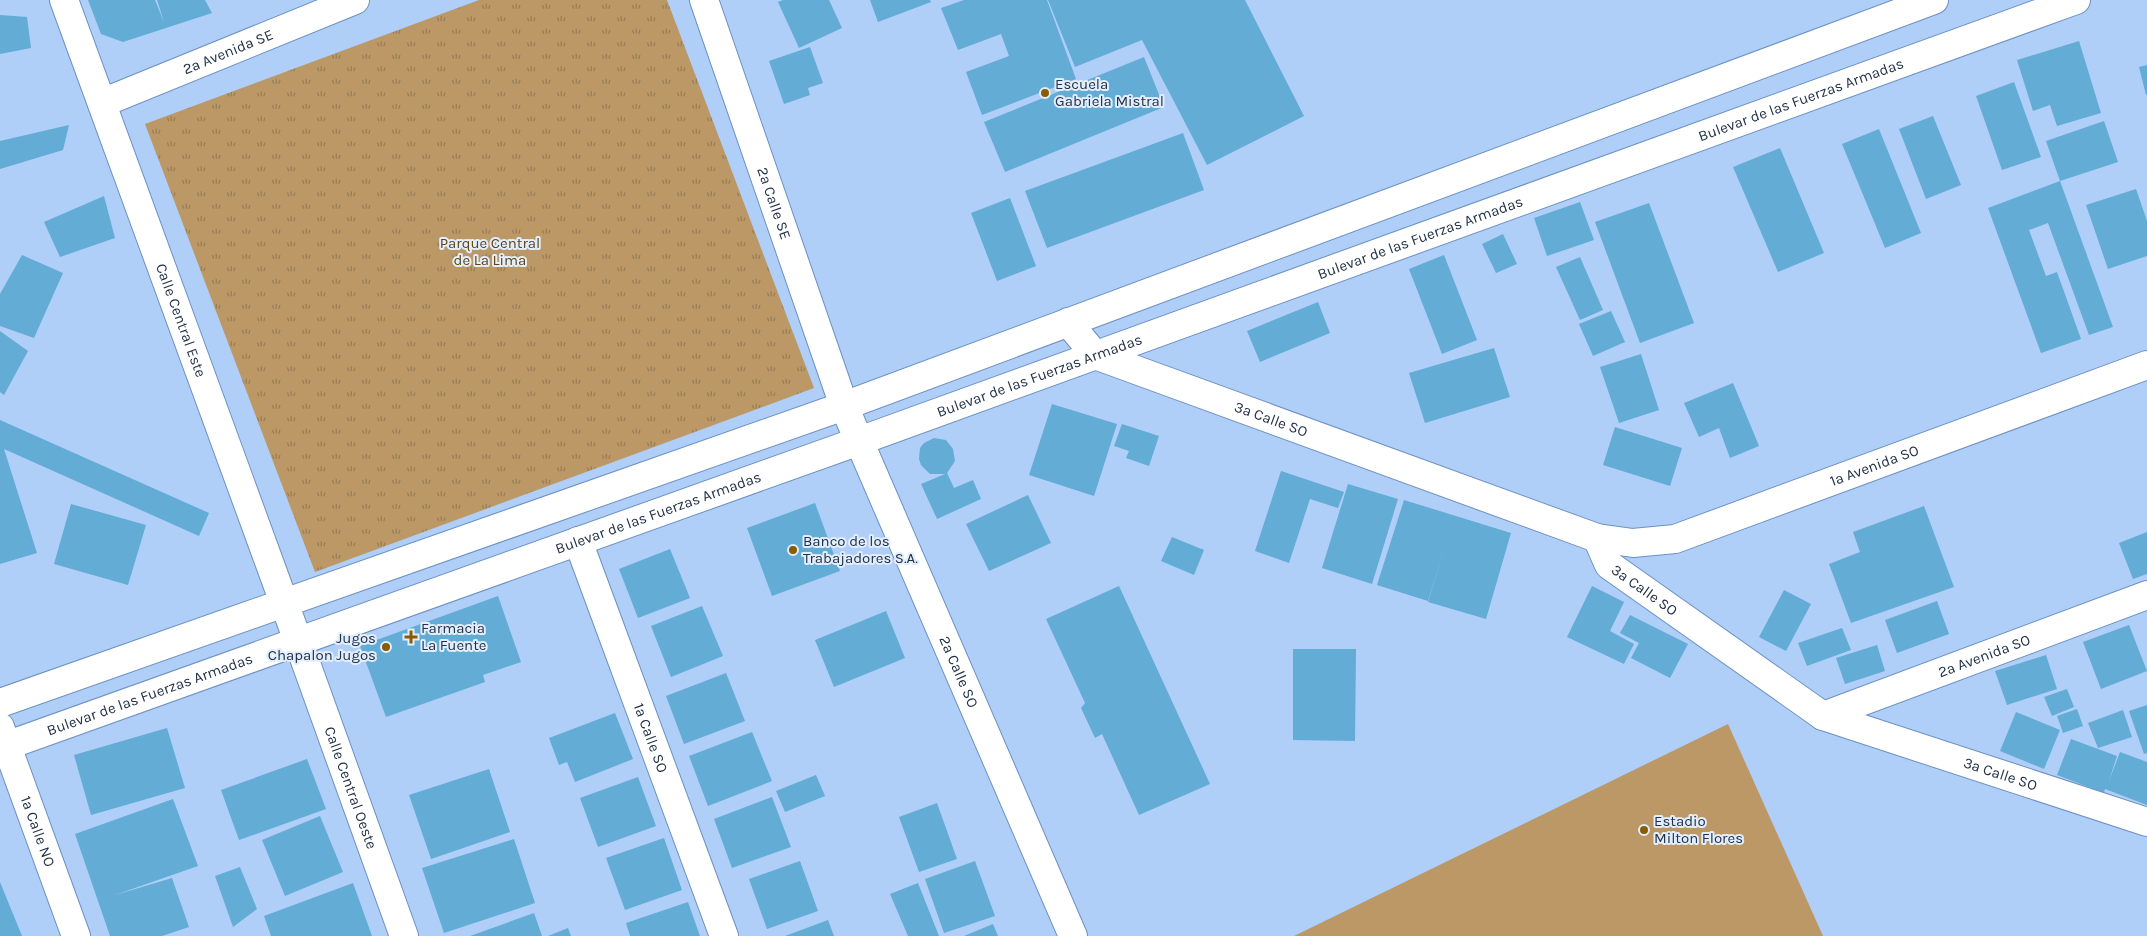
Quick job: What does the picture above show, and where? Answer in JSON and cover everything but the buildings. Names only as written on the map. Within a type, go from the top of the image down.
[{"type":"street","name":"Calle Central Este","points":[[64,0],[298,641]]},
{"type":"street","name":"2a Avenida SE","points":[[102,103],[355,0]]},
{"type":"street","name":"2a Calle SE","points":[[704,0],[844,406]]},
{"type":"street","points":[[0,703],[844,406],[1934,0]]},
{"type":"street","name":"Bulevar de las Fuerzas Armadas","points":[[2,740],[298,641],[859,441],[2076,0]]},
{"type":"street","points":[[1068,322],[1095,355]]},
{"type":"street","name":"3a Calle SO","points":[[1095,355],[1597,538],[1610,565],[1823,716],[2147,822]]},
{"type":"street","name":"1a Avenida SO","points":[[1597,538],[1632,543],[1675,539],[2147,365]]},
{"type":"street","name":"2a Calle SO","points":[[844,406],[1073,936]]},
{"type":"street","name":"1a Calle SO","points":[[578,541],[724,936]]},
{"type":"street","name":"2a Avenida SO","points":[[1823,716],[2147,595]]},
{"type":"street","name":"Calle Central Oeste","points":[[298,641],[404,936]]},
{"type":"street","name":"1a Calle NO","points":[[2,740],[76,936]]},
{"type":"green space","name":"Parque Central de La Lima","points":[[479,0],[667,0],[814,388],[315,572],[145,124]]},
{"type":"green space","name":"Estadio Milton Flores","points":[[1728,724],[1823,936],[1294,936]]},
{"type":"place","name":"Escuela Gabriela Mistral","points":[[1045,93]]},
{"type":"place","name":"Banco de los Trabajadores S.A.","points":[[793,550]]},
{"type":"place","name":"Farmacia La Fuente","points":[[411,637]]},
{"type":"place","name":"Jugos Chapalon Jugos","points":[[386,647]]},
{"type":"place","name":"Estadio Milton Flores","points":[[1644,830]]}]
